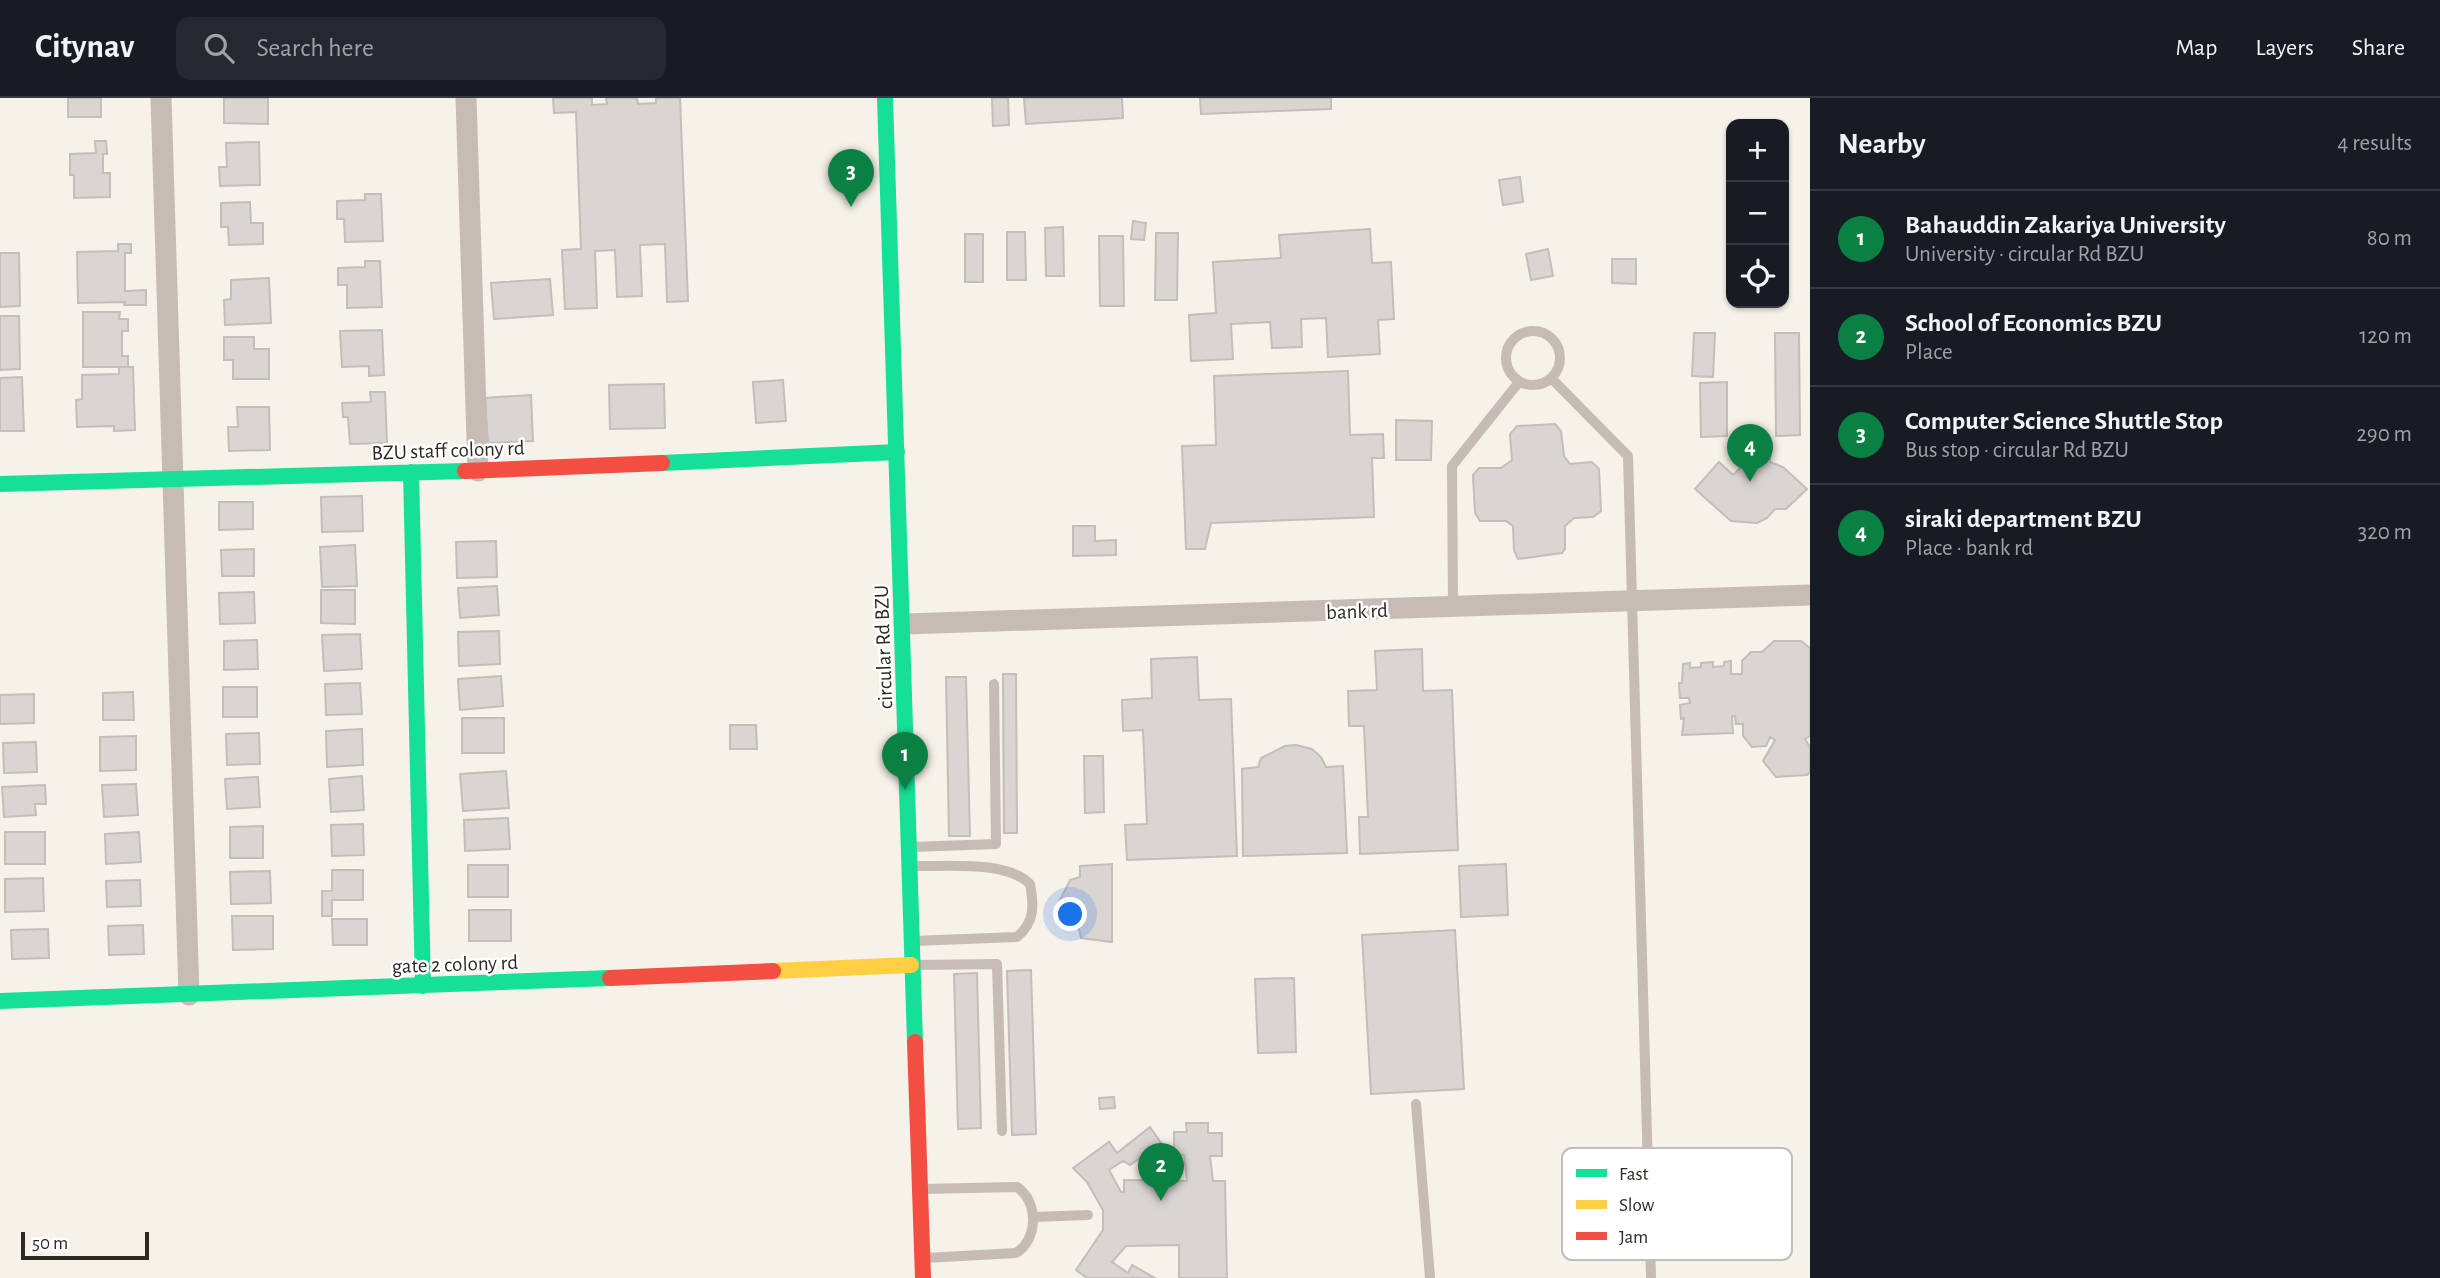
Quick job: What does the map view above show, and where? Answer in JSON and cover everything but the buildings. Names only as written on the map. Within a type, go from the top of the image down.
[{"type":"street","points":[[161,98],[189,995]]},
{"type":"street","points":[[466,98],[478,471]]},
{"type":"street","name":"circular Rd BZU","points":[[885,98],[904,624],[910,941],[923,1278]]},
{"type":"street","name":"BZU staff colony rd","points":[[0,484],[478,471],[897,452]]},
{"type":"street","points":[[411,472],[423,986]]},
{"type":"street","name":"bank rd","points":[[904,624],[1810,595]]},
{"type":"street","name":"gate 2 colony rd","points":[[0,1000],[189,995],[911,965]]},
{"type":"lane","points":[[1530,332],[1546,335],[1557,348],[1559,364],[1551,378],[1536,385],[1519,382],[1508,369],[1507,353],[1515,338],[1530,332]]},
{"type":"lane","points":[[1551,378],[1628,456],[1647,1148]]},
{"type":"lane","points":[[1453,608],[1452,466],[1519,382]]},
{"type":"lane","points":[[908,847],[996,845],[994,684]]},
{"type":"lane","points":[[909,866],[1011,871],[1022,875],[1030,884],[1032,897],[1032,917],[1027,929],[1017,937],[910,941]]},
{"type":"lane","points":[[911,965],[997,964],[1002,1130]]},
{"type":"lane","points":[[1416,1104],[1430,1278]]},
{"type":"lane","points":[[919,1189],[1017,1187],[1030,1200],[1033,1217],[1031,1234],[1025,1248],[1016,1253],[922,1258]]},
{"type":"lane","points":[[1033,1217],[1088,1215]]},
{"type":"lane","points":[[1650,1260],[1651,1278]]},
{"type":"traffic: fast","points":[[885,98],[915,1042]]},
{"type":"traffic: fast","points":[[662,463],[897,452]]},
{"type":"traffic: fast","points":[[0,484],[465,471]]},
{"type":"traffic: fast","points":[[411,472],[423,986]]},
{"type":"traffic: fast","points":[[0,1001],[610,978]]},
{"type":"traffic: slow","points":[[773,971],[911,965]]},
{"type":"traffic: jam","points":[[465,471],[662,463]]},
{"type":"traffic: jam","points":[[610,978],[773,971]]},
{"type":"traffic: jam","points":[[915,1042],[923,1278]]},
{"type":"place","name":"Computer Science Shuttle Stop","points":[[851,207]]},
{"type":"place","name":"siraki department BZU","points":[[1750,482]]},
{"type":"place","name":"Bahauddin Zakariya University","points":[[905,790]]},
{"type":"place","name":"School of Economics BZU","points":[[1161,1201]]}]
